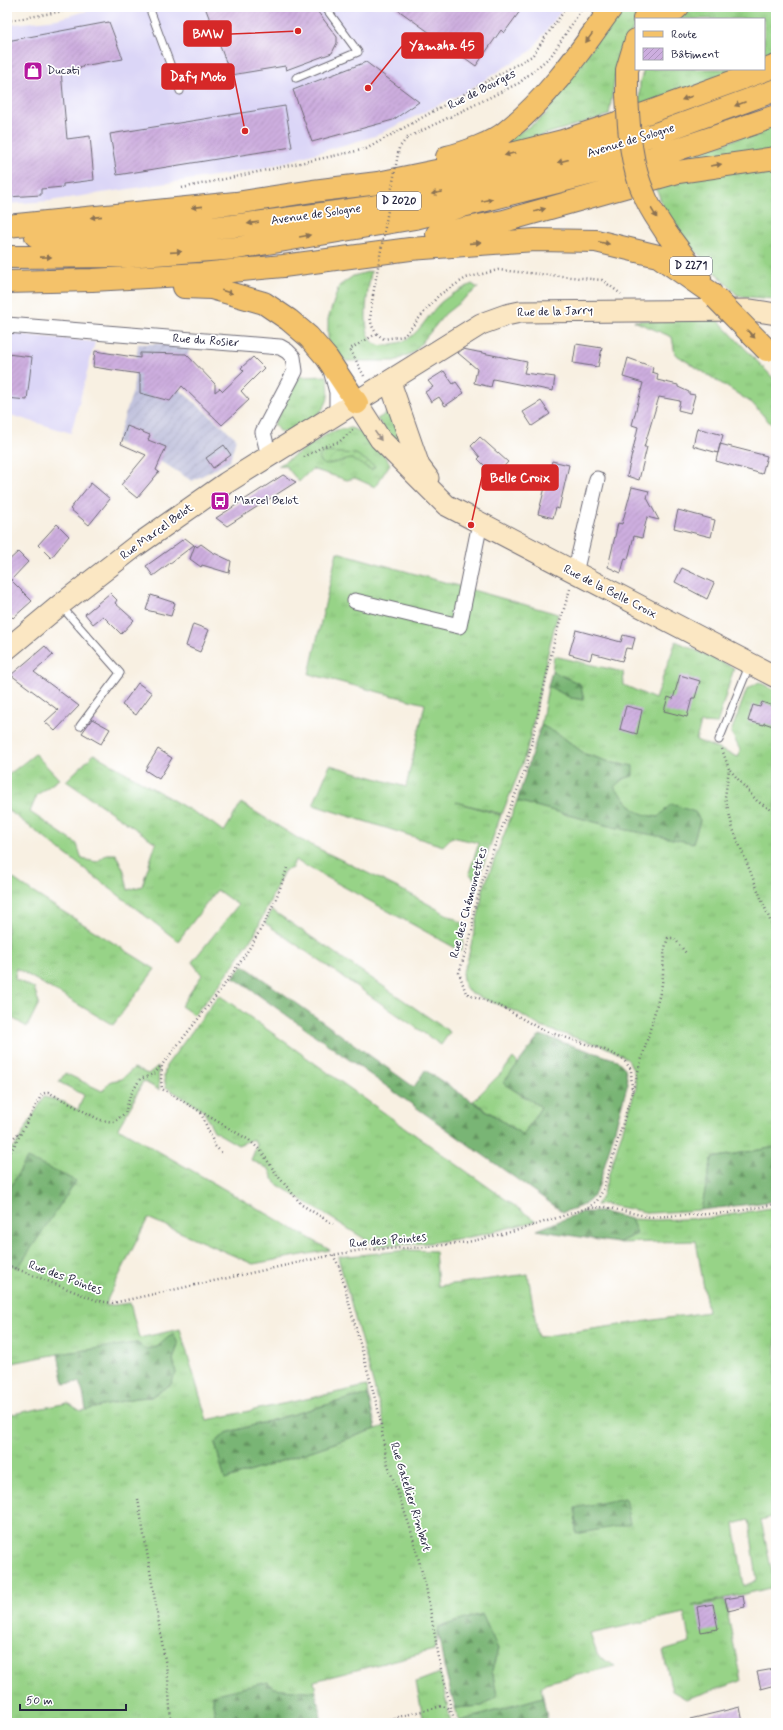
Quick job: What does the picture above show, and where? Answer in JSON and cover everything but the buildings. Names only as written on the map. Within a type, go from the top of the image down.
[{"type":"main road","points":[[313,191],[465,152],[508,131],[556,84],[612,7]]},
{"type":"main road","points":[[644,18],[649,7]]},
{"type":"main road","points":[[665,18],[678,7]]},
{"type":"main road","points":[[627,95],[627,70],[635,43]]},
{"type":"main road","points":[[7,226],[236,203],[378,183],[480,162],[563,140],[644,114],[776,66]]},
{"type":"main road","points":[[627,95],[635,70]]},
{"type":"main road","name":"Avenue de Sologne","points":[[7,236],[121,235],[233,226],[372,207],[494,180],[585,155],[658,133],[776,90]]},
{"type":"main road","name":"D 2271","points":[[627,95],[631,150],[644,196],[667,234],[713,295],[772,355]]},
{"type":"main road","name":"Avenue de Sologne","points":[[7,257],[127,256],[236,248],[415,218],[652,158],[776,116]]},
{"type":"main road","points":[[283,266],[504,221],[678,172],[737,163],[772,163]]},
{"type":"main road","points":[[7,282],[92,280],[200,274],[283,266],[410,249],[477,243],[535,240],[596,241],[658,256],[713,295]]},
{"type":"main road","points":[[7,282],[210,288],[264,303],[298,328],[327,358],[358,403]]},
{"type":"main road","name":"Rue de la Jarry","points":[[358,403],[481,324],[506,315],[520,312],[751,310],[776,314]]},
{"type":"main road","name":"Rue de la Belle Croix","points":[[390,382],[419,466],[446,505]]},
{"type":"main road","name":"Rue de la Belle Croix","points":[[358,403],[380,438],[446,505],[776,677]]},
{"type":"main road","name":"Rue Marcel Belot","points":[[7,649],[60,605],[136,546],[226,483],[358,403]]},
{"type":"street","name":"Rue du Rosier","points":[[7,325],[280,347],[293,357],[295,371],[263,432],[269,457]]},
{"type":"street","points":[[327,358],[337,392],[337,415]]},
{"type":"street","points":[[575,573],[597,479]]},
{"type":"street","points":[[355,601],[459,626],[480,523]]},
{"type":"lane","points":[[149,7],[180,91]]},
{"type":"lane","points":[[296,78],[358,52],[325,7]]},
{"type":"lane","points":[[60,605],[120,673],[80,726]]},
{"type":"lane","points":[[720,740],[749,664]]},
{"type":"path","points":[[7,21],[86,7]]},
{"type":"path","points":[[182,188],[366,149],[532,56],[567,7]]},
{"type":"path","name":"Rue de Bourges","points":[[376,334],[370,324],[373,294],[399,148],[407,138],[519,82],[551,56],[583,7]]},
{"type":"path","points":[[368,383],[350,349],[376,334],[384,339],[404,336],[439,295],[466,278],[498,270],[602,280],[644,310]]},
{"type":"path","points":[[322,447],[339,442],[354,429]]},
{"type":"path","name":"Rue des Chémounettes","points":[[575,573],[555,638],[526,768],[487,864],[474,911],[472,931],[459,973],[466,993],[504,1008],[542,1030],[605,1050],[623,1059],[631,1069],[632,1092]]},
{"type":"path","points":[[720,740],[730,769],[757,801],[776,813]]},
{"type":"path","points":[[730,769],[725,797],[733,829],[776,935]]},
{"type":"path","points":[[7,1159],[42,1094],[48,1092],[100,1120],[114,1122],[125,1113],[130,1096],[140,1080],[154,1074],[229,977],[252,942],[274,903],[287,868]]},
{"type":"path","points":[[776,877],[774,902],[776,917]]},
{"type":"path","points":[[588,1208],[597,1200],[603,1190],[661,987],[663,951],[668,938],[674,938],[686,953]]},
{"type":"path","points":[[162,1064],[162,1089],[249,1140],[262,1151],[277,1176],[302,1206],[333,1224]]},
{"type":"path","points":[[200,1112],[215,1146],[223,1154]]},
{"type":"path","points":[[7,1140],[12,1139],[22,1131]]},
{"type":"path","name":"Rue des Pointes","points":[[7,1265],[98,1301],[113,1303],[362,1250],[428,1247],[468,1242],[519,1230],[588,1208],[605,1207],[650,1217],[728,1213],[776,1204]]},
{"type":"path","name":"Rue Gatellier Rimbert","points":[[333,1255],[339,1266],[379,1414],[388,1462],[410,1527],[426,1587],[441,1669],[455,1723]]},
{"type":"path","points":[[138,1499],[168,1678],[171,1723]]},
{"type":"path","points":[[374,1723],[442,1706],[448,1708],[455,1723]]},
{"type":"shaded area","points":[[102,7],[564,7],[531,51],[467,91],[375,136],[261,169],[49,201],[7,204],[7,25],[57,19]]},
{"type":"shaded area","points":[[7,333],[95,342],[71,433],[7,414]]},
{"type":"shaded area","points":[[191,343],[179,389],[236,438],[230,461],[192,481],[167,465],[116,442],[133,391],[138,344]]},
{"type":"green space","points":[[620,7],[641,7],[637,18],[635,18],[635,23],[615,77],[609,115],[490,151],[532,125],[545,115]]},
{"type":"green space","points":[[696,7],[766,7],[776,9],[776,59],[765,64],[765,18],[678,18],[685,11]]},
{"type":"green space","points":[[644,70],[746,70],[639,109],[640,82]]},
{"type":"green space","points":[[776,126],[776,153],[654,166]]},
{"type":"green space","points":[[722,169],[776,174],[776,299],[738,296],[682,237],[664,210],[655,184]]},
{"type":"green space","points":[[371,271],[366,317],[367,329],[371,339],[377,345],[388,345],[406,340],[417,331],[436,307],[444,300],[472,284],[478,288],[445,314],[414,352],[395,361],[346,361],[336,353],[328,340],[328,319],[339,286],[353,276]]},
{"type":"green space","points":[[716,318],[776,381],[776,427],[770,423],[752,403],[675,354],[672,337],[634,321]]},
{"type":"green space","points":[[327,376],[329,388],[328,398],[320,412],[287,433],[279,431],[274,424],[299,377]]},
{"type":"green space","points":[[387,413],[397,424],[403,453],[377,419]]},
{"type":"green space","points":[[351,428],[365,434],[370,438],[378,446],[390,464],[375,487],[355,478],[347,480],[312,469],[299,482],[285,465],[278,466],[329,433],[340,429]]},
{"type":"green space","points":[[324,452],[356,454],[375,466],[372,470],[351,459],[325,465],[319,460],[320,455]]},
{"type":"green space","points":[[337,552],[558,614],[546,660],[530,737],[518,776],[502,814],[456,802],[501,815],[477,882],[469,873],[479,843],[452,837],[443,846],[313,805],[330,765],[406,787],[425,704],[309,674]]},
{"type":"green space","points":[[676,641],[734,668],[717,724],[701,723],[696,740],[738,757],[740,750],[731,732],[747,689],[759,682],[776,691],[776,1050],[773,1051],[776,1083],[776,1147],[712,1158],[701,1210],[650,1213],[604,1204],[596,1205],[602,1196],[636,1087],[634,1072],[629,1061],[622,1055],[603,1046],[541,1027],[519,1013],[470,993],[464,985],[462,973],[467,962],[481,903],[482,892],[517,801],[617,828],[693,842],[700,821],[695,812],[659,817],[640,814],[632,808],[614,787],[633,766],[613,763],[585,754],[560,735],[555,734],[541,725],[548,686],[571,698],[584,700],[580,684],[552,671],[554,656],[623,672],[624,685],[655,699]]},
{"type":"green space","points":[[552,671],[580,684],[584,700],[571,698],[548,686]]},
{"type":"green space","points":[[541,725],[560,735],[585,754],[613,763],[633,766],[633,776],[623,779],[614,787],[632,807],[641,813],[658,817],[671,804],[695,812],[700,820],[693,843],[617,828],[517,801]]},
{"type":"green space","points":[[35,754],[59,779],[37,795],[30,812],[77,844],[82,859],[97,862],[107,854],[116,854],[124,871],[128,890],[142,886],[156,843],[66,781],[94,754],[212,823],[224,832],[241,803],[299,839],[410,894],[466,925],[461,951],[295,860],[292,868],[284,871],[255,933],[220,984],[194,1015],[181,1006],[202,975],[192,962],[238,905],[217,890],[178,941],[7,809],[7,776]]},
{"type":"green space","points":[[7,874],[32,892],[155,969],[113,1025],[16,968],[15,979],[34,988],[39,1003],[27,1027],[7,1015]]},
{"type":"green space","points":[[272,910],[450,1032],[441,1045],[265,923]]},
{"type":"green space","points":[[243,965],[414,1087],[425,1070],[523,1135],[541,1107],[503,1083],[540,1035],[617,1060],[625,1068],[628,1083],[599,1185],[593,1197],[581,1206],[563,1212],[233,977]]},
{"type":"green space","points":[[219,995],[536,1221],[476,1236],[429,1243],[376,1246],[275,1183],[269,1169],[251,1160],[257,1145],[253,1139],[238,1145],[214,1131],[203,1110],[166,1087],[164,1077],[166,1066]]},
{"type":"green space","points":[[513,1058],[518,1063],[504,1084],[541,1107],[523,1135],[473,1101],[504,1070]]},
{"type":"green space","points":[[158,1066],[159,1090],[143,1081],[118,1128],[330,1250],[253,1264],[148,1218],[108,1298],[106,1306],[130,1303],[139,1338],[180,1329],[207,1420],[367,1386],[368,1395],[351,1398],[226,1433],[215,1443],[225,1480],[385,1426],[338,1257],[409,1250],[435,1251],[438,1286],[528,1274],[538,1337],[708,1312],[696,1241],[617,1243],[637,1234],[631,1219],[656,1220],[711,1218],[776,1207],[776,1516],[761,1520],[775,1587],[692,1606],[725,1600],[741,1681],[686,1699],[672,1691],[663,1651],[690,1643],[684,1613],[590,1634],[598,1656],[615,1666],[545,1683],[541,1688],[543,1697],[460,1721],[455,1708],[482,1706],[497,1696],[492,1670],[498,1649],[482,1615],[439,1627],[434,1650],[314,1681],[316,1692],[272,1688],[212,1695],[215,1717],[206,1722],[7,1723],[7,1415],[68,1403],[81,1411],[135,1398],[151,1397],[171,1384],[176,1373],[173,1360],[178,1344],[173,1334],[157,1347],[146,1349],[137,1343],[58,1354],[7,1364],[7,1263],[18,1268],[28,1158],[7,1193],[7,1144],[14,1148],[44,1097],[64,1102],[78,1110],[84,1095],[59,1082],[65,1073],[102,1091],[111,1081],[122,1079],[134,1068],[148,1074]],"holes":[[[749,1520],[757,1580],[744,1586],[734,1524]]]},
{"type":"green space","points":[[776,1147],[776,1201],[701,1210],[712,1158]]},
{"type":"green space","points":[[27,1158],[76,1181],[18,1268],[7,1263],[7,1193]]},
{"type":"green space","points":[[582,1212],[603,1212],[631,1219],[637,1234],[617,1243],[537,1230]]},
{"type":"green space","points":[[173,1333],[178,1344],[173,1360],[176,1373],[171,1384],[151,1397],[135,1398],[86,1410],[83,1393],[79,1382],[64,1384],[58,1354],[137,1343],[146,1349],[157,1347]]},
{"type":"green space","points":[[368,1395],[376,1429],[225,1480],[215,1443],[226,1433],[351,1398]]},
{"type":"green space","points":[[625,1498],[630,1524],[576,1534],[575,1508]]},
{"type":"green space","points":[[482,1614],[498,1649],[492,1670],[497,1696],[482,1706],[455,1708],[444,1666],[438,1633],[439,1627]]},
{"type":"green space","points":[[440,1673],[451,1723],[424,1723],[416,1682]]},
{"type":"green space","points":[[268,1682],[273,1688],[316,1692],[322,1723],[181,1723],[181,1721],[206,1722],[215,1717],[212,1695]]},
{"type":"green space","points":[[543,1697],[548,1723],[461,1723],[460,1721]]},
{"type":"place","name":"BMW","points":[[298,31]]},
{"type":"place","name":"Ducati","points":[[33,71]]},
{"type":"place","name":"Yamaha 45","points":[[368,88]]},
{"type":"place","name":"Dafy Moto","points":[[245,131]]},
{"type":"place","name":"Marcel Belot","points":[[220,501]]},
{"type":"place","name":"Belle Croix","points":[[471,525]]}]
